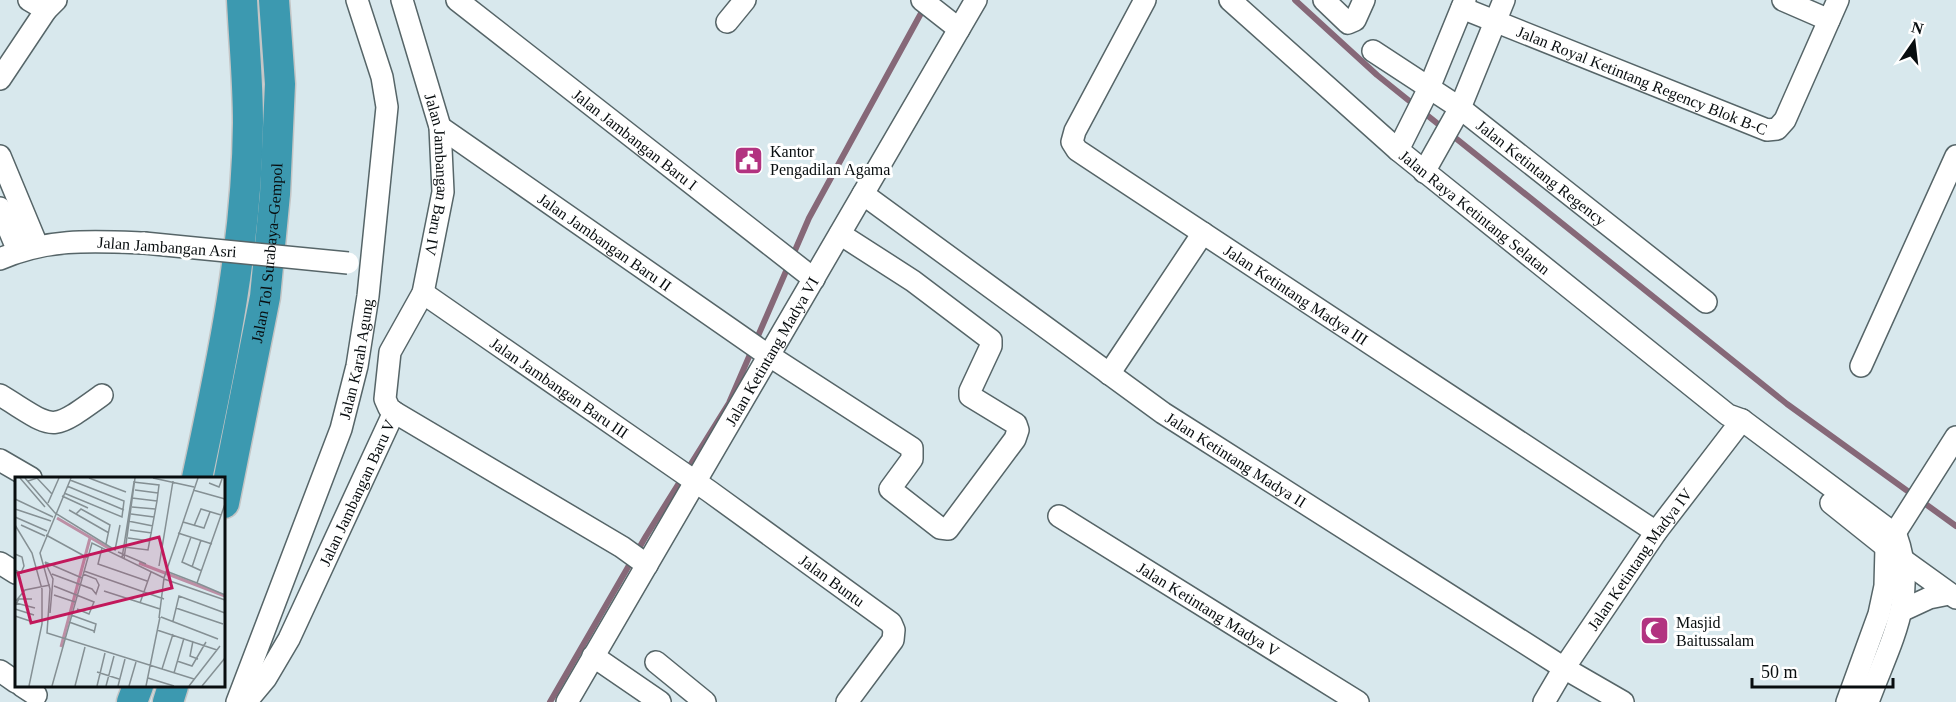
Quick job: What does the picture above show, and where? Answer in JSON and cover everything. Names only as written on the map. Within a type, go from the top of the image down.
[{"type":"highway","name":"Jalan Tol Surabaya–Gempol","points":[[197,477],[232,306],[244,196],[248,122],[242,0]]},
{"type":"highway","name":"Jalan Tol Surabaya–Gempol","points":[[225,498],[264,297],[275,194],[280,84],[274,0]]},
{"type":"highway","points":[[132,702],[138,687]]},
{"type":"highway","points":[[168,702],[173,687]]},
{"type":"street","name":"Jalan Karah Agung","points":[[237,702],[341,429],[357,366],[372,263],[387,107],[382,77],[357,0]]},
{"type":"street","name":"Jalan Jambangan Baru IV","points":[[394,412],[389,408],[385,399],[390,352],[423,293],[442,192],[440,127],[402,0]]},
{"type":"street","name":"Jalan Jambangan Baru I","points":[[457,0],[806,272]]},
{"type":"street","points":[[727,22],[745,0]]},
{"type":"street","name":"Jalan Ketintang Madya VI","points":[[567,702],[593,656],[635,556],[806,272],[840,234],[976,0]]},
{"type":"street","name":"Jalan Ketintang Madya III","points":[[1145,0],[1075,131],[1072,142],[1077,150],[1656,532]]},
{"type":"street","name":"Jalan Raya Ketintang Selatan","points":[[1230,0],[1424,172],[1736,421],[1897,544],[1952,596]]},
{"type":"street","points":[[1324,0],[1345,22],[1355,20],[1364,0]]},
{"type":"street","points":[[1424,172],[1457,113],[1504,0]]},
{"type":"street","points":[[1783,0],[1829,20],[1838,0]]},
{"type":"street","points":[[0,79],[44,3]]},
{"type":"street","points":[[926,3],[959,29]]},
{"type":"street","points":[[1398,150],[1426,94],[1464,4]]},
{"type":"street","name":"Jalan Royal Ketintang Regency Blok B-C","points":[[1464,4],[1496,21],[1767,130],[1777,129],[1785,120],[1829,20]]},
{"type":"street","name":"Jalan Ketintang Regency","points":[[1373,51],[1426,94],[1457,113],[1706,302]]},
{"type":"street","name":"Jalan Jambangan Baru II","points":[[440,127],[759,348],[912,448],[912,459],[890,489],[940,528],[950,528],[1015,439],[1018,430],[1016,424],[970,393],[990,349],[989,339],[913,281],[840,234]]},
{"type":"street","points":[[0,156],[18,252]]},
{"type":"street","points":[[1861,366],[1956,156]]},
{"type":"street","name":"Jalan Ketintang Madya II","points":[[863,194],[1163,413],[1564,668],[1623,702]]},
{"type":"street","points":[[0,208],[18,252]]},
{"type":"street","points":[[1109,374],[1203,234]]},
{"type":"street","name":"Jalan Jambangan Asri","points":[[18,252],[82,240],[144,243],[372,263]]},
{"type":"street","name":"Jalan Jambangan Baru III","points":[[423,293],[685,475]]},
{"type":"street","points":[[0,395],[43,421],[57,424],[65,422],[102,395]]},
{"type":"street","name":"Jalan Jambangan Baru V","points":[[246,702],[266,678],[289,639],[394,412],[635,556]]},
{"type":"street","name":"Jalan Ketintang Madya IV","points":[[1544,702],[1564,668],[1656,532],[1736,421]]},
{"type":"street","points":[[1847,702],[1880,614],[1897,544],[1944,470],[1956,437]]},
{"type":"street","points":[[0,460],[29,477]]},
{"type":"street","name":"Jalan Buntu","points":[[685,475],[891,623],[894,630],[893,640],[847,702]]},
{"type":"street","name":"Jalan Ketintang Madya V","points":[[1059,516],[1358,702]]},
{"type":"street","points":[[1868,702],[1906,594],[1897,544]]},
{"type":"street","points":[[0,562],[15,572]]},
{"type":"street","points":[[1901,611],[1929,598],[1952,596]]},
{"type":"street","points":[[593,656],[660,702]]},
{"type":"street","points":[[656,662],[705,702]]},
{"type":"street","points":[[0,671],[15,681]]},
{"type":"waterway","points":[[1295,0],[1377,75],[1787,404],[1956,526]]},
{"type":"waterway","points":[[550,702],[646,536],[729,403],[809,218],[925,6]]},
{"type":"place","name":"Kantor Pengadilan Agama","points":[[749,160]]},
{"type":"place","name":"Masjid Baitussalam","points":[[1655,631]]}]
